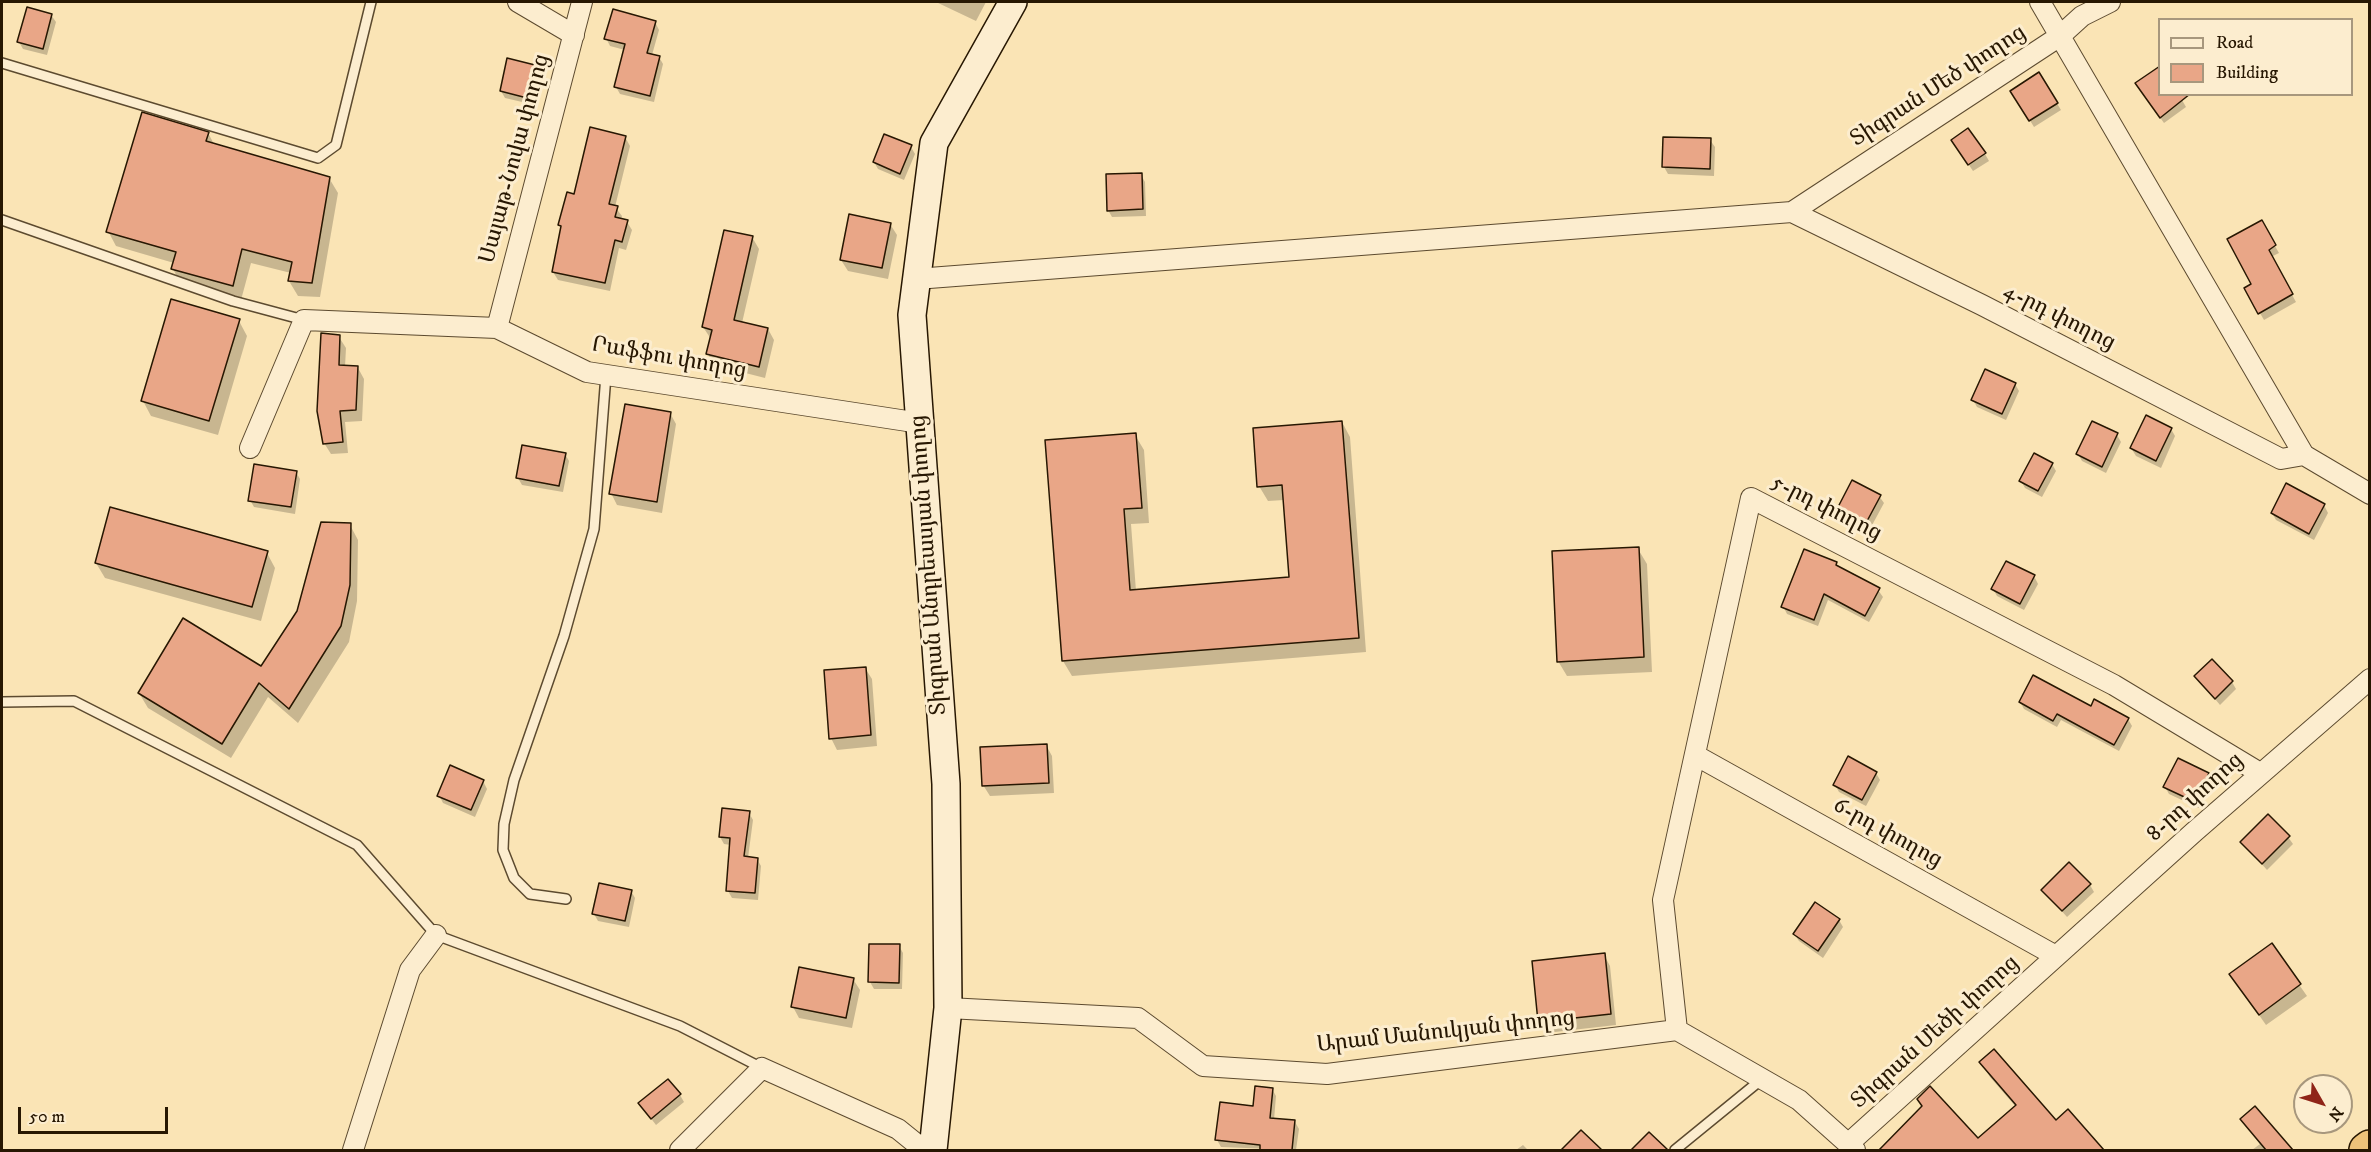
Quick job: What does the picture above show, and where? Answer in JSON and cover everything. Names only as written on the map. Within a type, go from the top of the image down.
[{"type":"highway","points":[[2366,1150],[2370,1147]]},
{"type":"main road","name":"Տիգրան Անդրեասյան փողոց","points":[[933,1150],[948,1008],[946,784],[912,315],[934,143],[1013,2]]},
{"type":"street","points":[[518,2],[574,35]]},
{"type":"street","name":"Սայաթ-Նովա փողոց","points":[[497,328],[582,2]]},
{"type":"street","points":[[2040,2],[2304,455],[2370,494]]},
{"type":"street","name":"Տիգրան Մեծ փողոց","points":[[1792,212],[2060,36],[2082,15],[2110,2]]},
{"type":"street","points":[[916,279],[1792,212]]},
{"type":"street","name":"4-րդ փողոց","points":[[1792,212],[1982,305],[2281,459],[2304,455]]},
{"type":"street","points":[[250,448],[304,320]]},
{"type":"street","name":"Րաֆֆու փողոց","points":[[304,320],[497,328],[586,372],[920,423]]},
{"type":"street","name":"5-րդ փողոց","points":[[1677,1030],[1664,900],[1751,498],[2114,685],[2260,773]]},
{"type":"street","name":"8-րդ փողոց","points":[[2056,956],[2260,773],[2370,679]]},
{"type":"street","name":"6-րդ փողոց","points":[[1695,754],[2056,956]]},
{"type":"street","points":[[353,1150],[410,970],[436,935]]},
{"type":"street","name":"Տիգրան Մեծի փողոց","points":[[1851,1148],[2056,956]]},
{"type":"street","name":"Արամ Մանուկյան փողոց","points":[[948,1008],[1138,1018],[1203,1066],[1327,1074],[1677,1030]]},
{"type":"street","points":[[1677,1030],[1799,1100],[1851,1148]]},
{"type":"street","points":[[680,1150],[762,1068],[898,1129],[924,1150]]},
{"type":"lane","points":[[2,63],[318,158],[336,145],[371,2]]},
{"type":"lane","points":[[2,220],[233,301],[304,320]]},
{"type":"lane","points":[[566,899],[530,894],[514,878],[503,850],[504,824],[514,780],[564,636],[594,529],[606,375]]},
{"type":"lane","points":[[2,702],[74,701],[357,845],[436,935],[680,1026],[762,1068]]},
{"type":"lane","points":[[1675,1150],[1762,1079]]},
{"type":"building","points":[[27,7],[52,14],[43,49],[17,42]]},
{"type":"building","points":[[613,9],[656,21],[647,53],[660,56],[650,96],[614,87],[625,44],[604,39]]},
{"type":"building","points":[[507,58],[539,66],[531,99],[500,91]]},
{"type":"building","points":[[2158,67],[2158,96],[2188,96],[2160,118],[2135,83]]},
{"type":"building","points":[[2039,72],[2058,103],[2029,121],[2010,91]]},
{"type":"building","points":[[142,112],[209,132],[206,141],[330,177],[312,283],[288,281],[292,262],[242,249],[233,286],[171,269],[176,252],[106,232]]},
{"type":"building","points":[[590,127],[626,136],[609,204],[618,206],[615,217],[628,220],[622,242],[615,240],[605,283],[552,272],[561,226],[558,225],[567,192],[574,194]]},
{"type":"building","points":[[1968,128],[1986,153],[1968,165],[1951,140]]},
{"type":"building","points":[[884,134],[912,145],[900,174],[873,162]]},
{"type":"building","points":[[1663,137],[1711,138],[1710,169],[1662,167]]},
{"type":"building","points":[[1142,173],[1143,209],[1107,211],[1106,174]]},
{"type":"building","points":[[849,214],[891,223],[882,268],[840,260]]},
{"type":"building","points":[[2262,220],[2276,245],[2269,250],[2293,294],[2258,314],[2244,288],[2251,284],[2227,239]]},
{"type":"building","points":[[724,230],[753,236],[734,320],[768,328],[759,367],[706,354],[712,330],[702,327]]},
{"type":"building","points":[[171,299],[240,319],[209,421],[141,401]]},
{"type":"building","points":[[321,333],[340,335],[339,365],[358,366],[356,410],[340,411],[343,442],[323,444],[317,411]]},
{"type":"building","points":[[1985,369],[2016,383],[2002,414],[1971,400]]},
{"type":"building","points":[[625,404],[671,412],[657,502],[609,494]]},
{"type":"building","points":[[2146,415],[2172,428],[2156,461],[2130,448]]},
{"type":"building","points":[[1342,421],[1359,638],[1062,661],[1045,440],[1136,433],[1142,508],[1124,509],[1130,590],[1289,577],[1282,485],[1257,487],[1253,428]]},
{"type":"building","points":[[2092,421],[2118,433],[2102,467],[2076,454]]},
{"type":"building","points":[[522,445],[566,453],[559,486],[516,478]]},
{"type":"building","points":[[2034,453],[2053,463],[2038,491],[2019,481]]},
{"type":"building","points":[[254,464],[297,471],[291,507],[248,501]]},
{"type":"building","points":[[1852,480],[1881,495],[1866,523],[1837,509]]},
{"type":"building","points":[[2286,483],[2325,504],[2309,534],[2271,513]]},
{"type":"building","points":[[110,507],[268,551],[252,607],[95,563]]},
{"type":"building","points":[[321,522],[351,523],[350,585],[341,626],[289,709],[259,683],[222,744],[138,693],[183,618],[261,666],[297,611]]},
{"type":"building","points":[[1639,547],[1644,657],[1557,662],[1552,551]]},
{"type":"building","points":[[1804,549],[1837,562],[1836,565],[1880,588],[1865,616],[1824,594],[1814,620],[1781,607]]},
{"type":"building","points":[[2006,561],[2035,575],[2020,604],[1991,589]]},
{"type":"building","points":[[2212,659],[2233,681],[2215,699],[2194,676]]},
{"type":"building","points":[[866,667],[871,735],[829,739],[824,670]]},
{"type":"building","points":[[2033,675],[2091,706],[2094,699],[2129,718],[2114,745],[2057,714],[2053,721],[2019,702]]},
{"type":"building","points":[[1047,744],[1049,783],[982,786],[980,747]]},
{"type":"building","points":[[1848,756],[1877,772],[1862,800],[1833,785]]},
{"type":"building","points":[[2178,758],[2209,773],[2195,802],[2163,787]]},
{"type":"building","points":[[450,765],[484,780],[471,810],[437,796]]},
{"type":"building","points":[[722,808],[750,811],[744,856],[758,858],[755,893],[726,891],[730,838],[719,837]]},
{"type":"building","points":[[2268,814],[2290,836],[2262,864],[2240,842]]},
{"type":"building","points":[[2069,862],[2091,884],[2062,911],[2041,890]]},
{"type":"building","points":[[599,883],[632,890],[625,921],[592,914]]},
{"type":"building","points":[[1815,902],[1840,919],[1818,951],[1793,934]]},
{"type":"building","points":[[2272,943],[2301,984],[2259,1015],[2229,974]]},
{"type":"building","points":[[869,944],[900,944],[899,983],[868,982]]},
{"type":"building","points":[[1605,953],[1611,1014],[1538,1022],[1532,961]]},
{"type":"building","points":[[799,967],[854,978],[846,1018],[791,1007]]},
{"type":"building","points":[[1994,1049],[2056,1120],[2068,1109],[2104,1150],[1879,1150],[1922,1106],[1917,1099],[1930,1086],[1978,1138],[2016,1105],[1979,1062]]},
{"type":"building","points":[[668,1079],[681,1094],[651,1119],[638,1103]]},
{"type":"building","points":[[1255,1086],[1273,1088],[1270,1118],[1295,1120],[1292,1150],[1260,1150],[1260,1145],[1215,1140],[1220,1102],[1253,1106]]},
{"type":"building","points":[[2255,1106],[2293,1150],[2266,1150],[2240,1119]]},
{"type":"building","points":[[1581,1130],[1602,1150],[1561,1150]]},
{"type":"building","points":[[1649,1132],[1668,1150],[1631,1150]]}]
